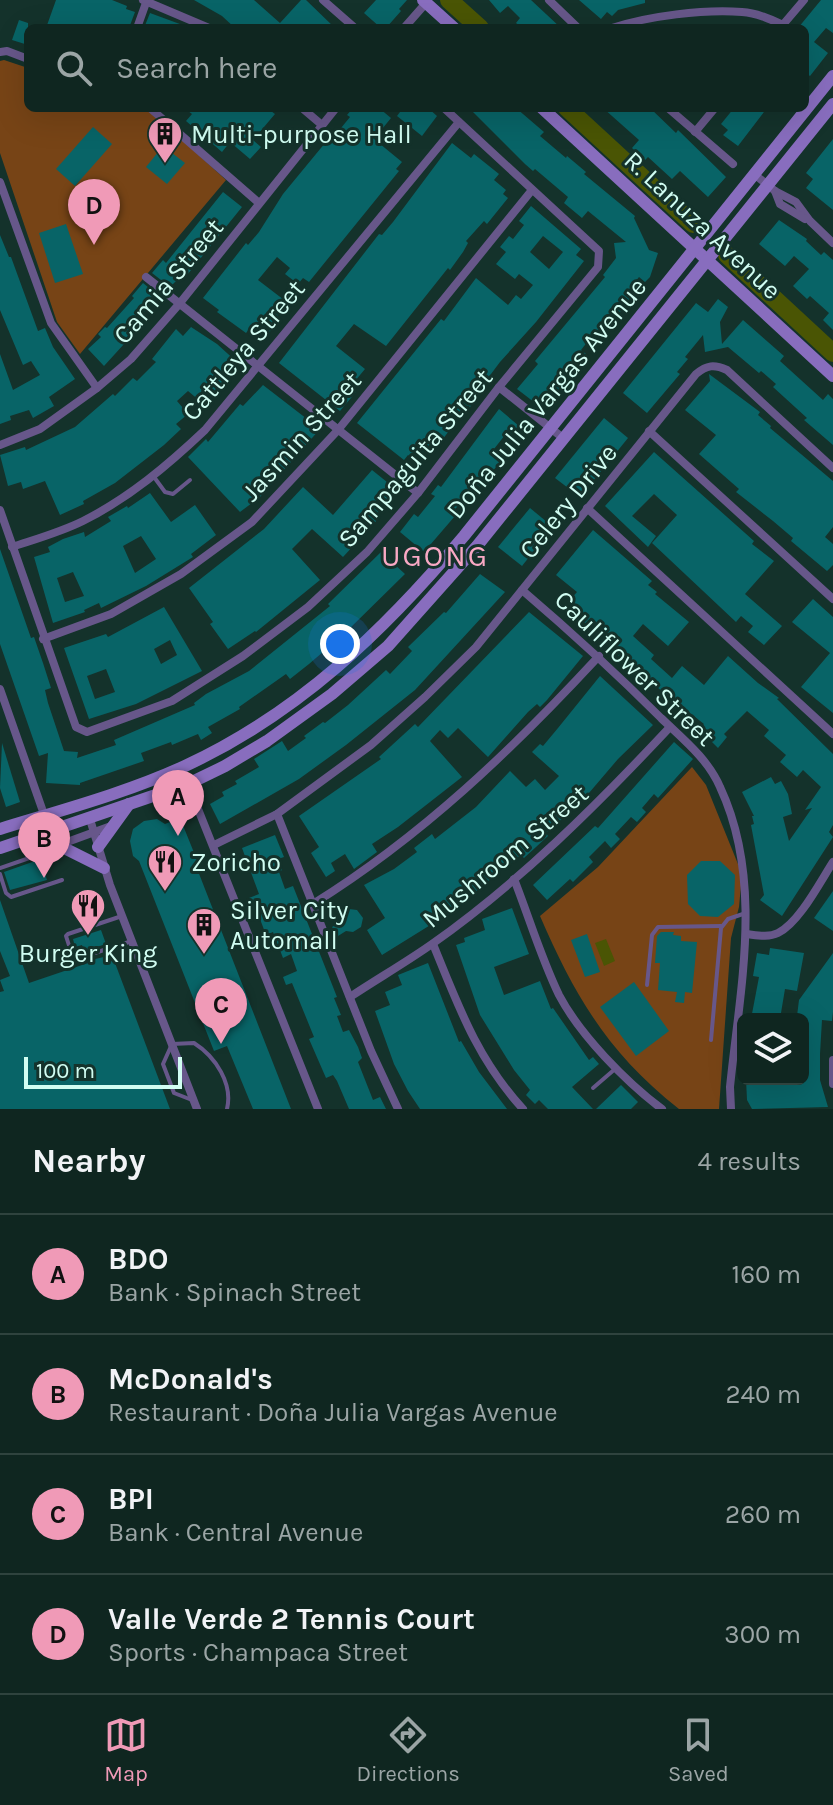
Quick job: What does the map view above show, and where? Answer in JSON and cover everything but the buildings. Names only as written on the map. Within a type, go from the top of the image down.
[{"type":"main road","points":[[425,2],[450,24]]},
{"type":"main road","name":"Doña Julia Vargas Avenue","points":[[809,106],[833,76]]},
{"type":"main road","name":"Doña Julia Vargas Avenue","points":[[0,848],[188,784],[267,741],[332,694],[388,646],[477,546],[707,258],[771,188],[833,104]]},
{"type":"main road","name":"R. Lanuza Avenue","points":[[546,112],[833,376]]},
{"type":"main road","name":"Doña Julia Vargas Avenue","points":[[0,829],[126,789],[193,762],[258,727],[322,681],[376,635],[416,593],[804,112]]},
{"type":"main road","points":[[98,847],[129,804]]},
{"type":"main road","points":[[49,830],[54,843],[104,868]]},
{"type":"street","points":[[138,24],[145,0],[200,24]]},
{"type":"street","points":[[323,0],[350,24]]},
{"type":"street","points":[[549,0],[574,24]]},
{"type":"street","points":[[784,24],[804,0]]},
{"type":"street","points":[[407,24],[425,2]]},
{"type":"street","points":[[624,24],[666,16],[742,12],[762,16],[777,24]]},
{"type":"street","points":[[0,52],[7,51],[24,57]]},
{"type":"street","points":[[155,112],[259,203]]},
{"type":"street","points":[[307,112],[322,125]]},
{"type":"street","name":"Camia Street","points":[[0,445],[40,429],[131,359],[180,303],[333,112]]},
{"type":"street","name":"Sampaguita Street","points":[[0,510],[43,639],[76,727],[81,731],[87,732],[172,701],[243,656],[308,607],[367,552],[418,493],[499,387],[598,267],[599,251],[448,112]]},
{"type":"street","points":[[672,112],[733,164]]},
{"type":"street","points":[[695,132],[712,112]]},
{"type":"street","name":"Cattleya Street","points":[[12,547],[82,521],[120,500],[205,430],[459,122]]},
{"type":"street","points":[[754,174],[771,188],[780,204],[810,221],[833,243]]},
{"type":"street","points":[[0,182],[51,323],[97,388]]},
{"type":"street","name":"Jasmin Street","points":[[43,639],[111,614],[181,574],[252,522],[338,430],[532,190]]},
{"type":"street","points":[[146,277],[418,493]]},
{"type":"street","name":"Celery Drive","points":[[214,845],[277,814],[371,745],[425,697],[476,647],[649,431],[696,374],[706,367],[716,365],[727,370],[833,468]]},
{"type":"street","points":[[499,387],[563,438]]},
{"type":"street","points":[[649,431],[833,599]]},
{"type":"street","points":[[587,508],[833,734]]},
{"type":"street","name":"Cauliflower Street","points":[[522,590],[599,656],[703,758],[720,785],[734,822],[742,859],[746,914],[730,1087],[731,1109]]},
{"type":"street","points":[[313,904],[371,867],[477,781],[539,721],[599,656]]},
{"type":"street","points":[[1,695],[49,830]]},
{"type":"street","name":"Mushroom Street","points":[[350,997],[433,944],[514,879],[595,808],[670,727]]},
{"type":"street","points":[[188,784],[318,1109]]},
{"type":"street","points":[[277,814],[371,1051],[398,1109]]},
{"type":"street","points":[[89,816],[104,868],[196,1105]]},
{"type":"street","points":[[59,845],[112,826]]},
{"type":"street","points":[[746,934],[769,936],[780,933],[794,921],[833,862]]},
{"type":"street","points":[[514,879],[560,995],[580,1026],[646,1097],[662,1109]]},
{"type":"street","points":[[433,944],[471,1037],[508,1093],[523,1109]]},
{"type":"street","points":[[833,1060],[833,1084]]},
{"type":"lane","points":[[153,475],[165,492],[173,494],[190,480]]},
{"type":"lane","points":[[0,868],[38,855],[52,861]]},
{"type":"lane","points":[[0,874],[6,893],[11,897],[62,880]]},
{"type":"lane","points":[[711,1040],[721,926],[728,919],[746,914]]},
{"type":"lane","points":[[122,916],[68,934],[73,958],[132,941]]},
{"type":"lane","points":[[647,985],[652,935],[658,927],[721,926]]},
{"type":"lane","points":[[196,1105],[174,1093],[163,1064],[172,1044],[194,1043],[216,1064],[231,1093],[227,1109]]},
{"type":"lane","points":[[593,1088],[617,1067]]},
{"type":"shaded area","points":[[0,61],[24,67],[24,112],[151,112],[226,180],[80,354],[57,322],[0,153]]},
{"type":"shaded area","points":[[692,767],[706,785],[742,874],[739,907],[731,938],[719,1109],[679,1109],[633,1067],[613,1045],[581,998],[540,916],[598,867]]},
{"type":"shaded area","points":[[606,939],[615,961],[604,966],[595,943]]},
{"type":"waterway","points":[[449,0],[476,24]]},
{"type":"waterway","points":[[571,112],[693,224]]},
{"type":"waterway","points":[[727,255],[833,353]]},
{"type":"place","name":"Multi-purpose Hall","points":[[165,165]]},
{"type":"place","name":"Valle Verde 2 Tennis Court","points":[[94,245]]},
{"type":"place","name":"BDO","points":[[178,836]]},
{"type":"place","name":"McDonald's","points":[[44,878]]},
{"type":"place","name":"Zoricho","points":[[165,893]]},
{"type":"place","name":"Burger King","points":[[88,937]]},
{"type":"place","name":"Silver City Automall","points":[[204,956]]},
{"type":"place","name":"BPI","points":[[221,1044]]},
{"type":"district","name":"UGONG","points":[[435,556]]}]
